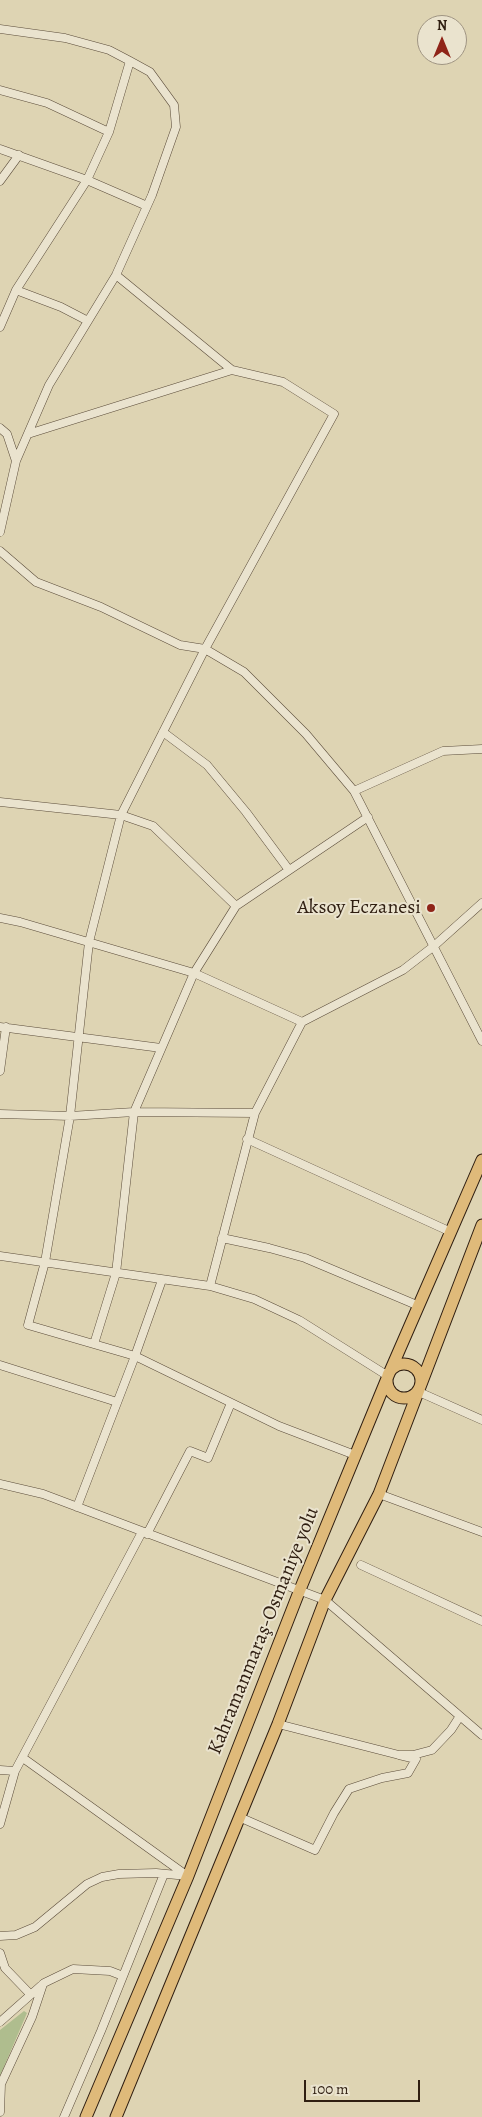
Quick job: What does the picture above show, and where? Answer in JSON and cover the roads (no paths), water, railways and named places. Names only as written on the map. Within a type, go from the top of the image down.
[{"type":"highway","name":"Kahramanmaraş-Osmaniye yolu","points":[[86,2117],[188,1876],[299,1592],[355,1455],[482,1160]]},
{"type":"highway","points":[[116,2117],[278,1724],[325,1600],[378,1494],[482,1225]]},
{"type":"highway","points":[[401,1365],[412,1367],[420,1375],[420,1389],[410,1397],[399,1397],[388,1386],[389,1373],[401,1365]]},
{"type":"street","points":[[0,29],[65,38],[109,50],[150,72],[174,105],[176,127],[147,206],[116,275],[49,385],[16,461],[0,532]]},
{"type":"street","points":[[0,327],[16,290],[87,180],[109,132],[130,61]]},
{"type":"street","points":[[0,90],[47,103],[109,132]]},
{"type":"street","points":[[0,149],[87,180],[147,206]]},
{"type":"street","points":[[0,181],[19,155]]},
{"type":"street","points":[[116,275],[232,370],[283,382],[334,414],[205,649],[121,815],[89,942],[70,1116],[45,1262],[28,1325],[135,1356],[280,1426],[355,1455]]},
{"type":"street","points":[[16,290],[61,307],[88,321]]},
{"type":"street","points":[[28,434],[232,370]]},
{"type":"street","points":[[0,428],[7,434],[16,461]]},
{"type":"street","points":[[0,551],[36,582],[100,608],[180,645],[205,649],[244,672],[306,734],[354,790],[482,1041]]},
{"type":"street","points":[[163,732],[207,765],[246,812],[289,870]]},
{"type":"street","points":[[354,790],[443,751],[482,749]]},
{"type":"street","points":[[0,802],[121,815],[153,826],[236,906]]},
{"type":"street","points":[[94,1344],[116,1272],[134,1112],[194,973],[236,906],[368,817]]},
{"type":"street","points":[[210,1286],[255,1113],[302,1022],[403,970],[434,946],[482,903]]},
{"type":"street","points":[[0,918],[194,973],[302,1022]]},
{"type":"street","points":[[0,1071],[3,1027],[161,1048]]},
{"type":"street","points":[[0,1114],[70,1116],[134,1112],[255,1113]]},
{"type":"street","points":[[247,1140],[451,1232]]},
{"type":"street","points":[[222,1238],[305,1258],[419,1306]]},
{"type":"street","points":[[0,1256],[210,1286],[254,1299],[299,1320],[389,1373]]},
{"type":"street","points":[[77,1507],[162,1280]]},
{"type":"street","points":[[0,1365],[117,1402]]},
{"type":"street","points":[[420,1389],[482,1420]]},
{"type":"street","points":[[0,1824],[16,1771],[145,1533],[190,1451],[208,1458],[231,1403]]},
{"type":"street","points":[[0,1484],[43,1494],[299,1592],[325,1600],[482,1735]]},
{"type":"street","points":[[378,1494],[482,1532]]},
{"type":"street","points":[[361,1565],[482,1621]]},
{"type":"street","points":[[399,1755],[412,1755],[432,1750],[451,1730],[460,1716]]},
{"type":"street","points":[[239,1817],[314,1850],[334,1812],[349,1789],[382,1778],[408,1773],[416,1759],[278,1724]]},
{"type":"street","points":[[23,1758],[188,1876]]},
{"type":"street","points":[[0,1770],[16,1771]]},
{"type":"street","points":[[0,1936],[16,1935],[35,1927],[88,1884],[102,1877],[119,1874],[188,1876]]},
{"type":"street","points":[[64,2117],[164,1874]]},
{"type":"street","points":[[0,1953],[4,1968],[30,1994]]},
{"type":"street","points":[[0,2022],[44,1983],[73,1969],[110,1971],[123,1976]]},
{"type":"street","points":[[0,2112],[1,2084],[32,2016],[44,1983]]},
{"type":"place","name":"Aksoy Eczanesi","points":[[431,908]]}]
